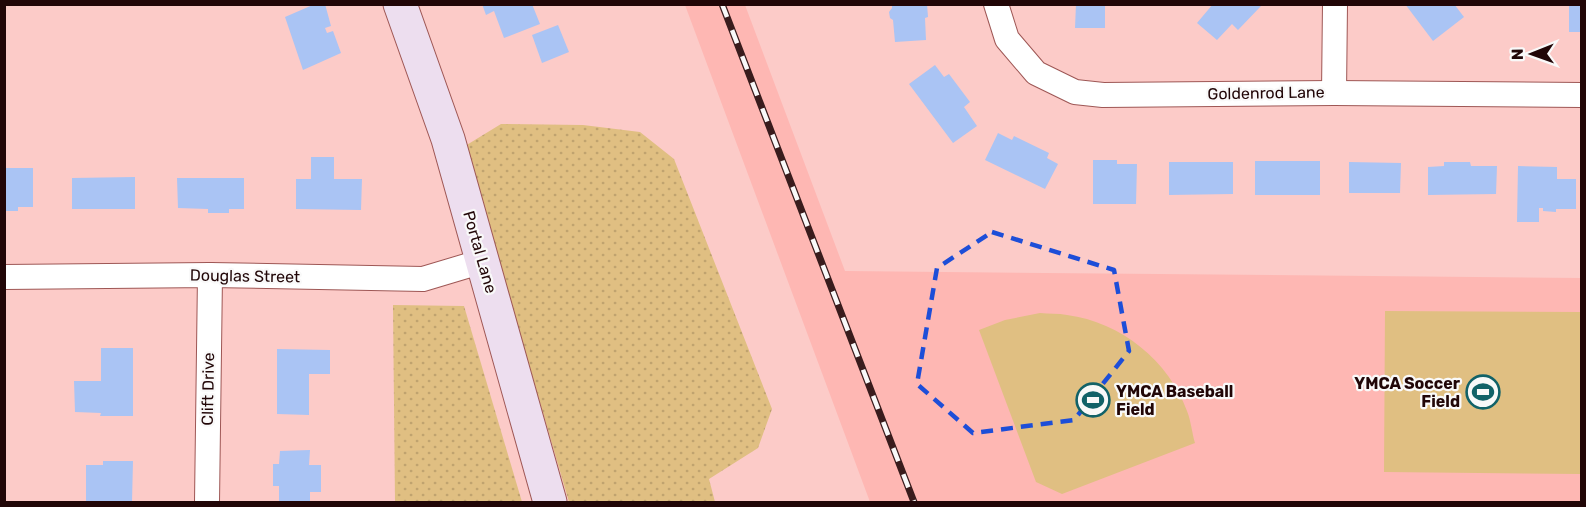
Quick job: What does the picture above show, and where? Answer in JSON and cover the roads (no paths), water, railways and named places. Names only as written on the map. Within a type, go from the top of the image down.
[{"type":"street","name":"Portal Lane","points":[[400,4],[448,139],[550,502]]},
{"type":"street","name":"Goldenrod Lane","points":[[996,4],[1007,39],[1036,73],[1075,92],[1103,95],[1334,93],[1581,95]]},
{"type":"street","points":[[1334,93],[1335,4]]},
{"type":"street","name":"Douglas Street","points":[[4,277],[210,276],[423,279],[483,261]]},
{"type":"street","name":"Clift Drive","points":[[207,502],[210,276]]},
{"type":"railway","points":[[722,4],[914,502]]},
{"type":"place","name":"YMCA Soccer Field","points":[[1483,392]]},
{"type":"place","name":"YMCA Baseball Field","points":[[1093,400]]}]
